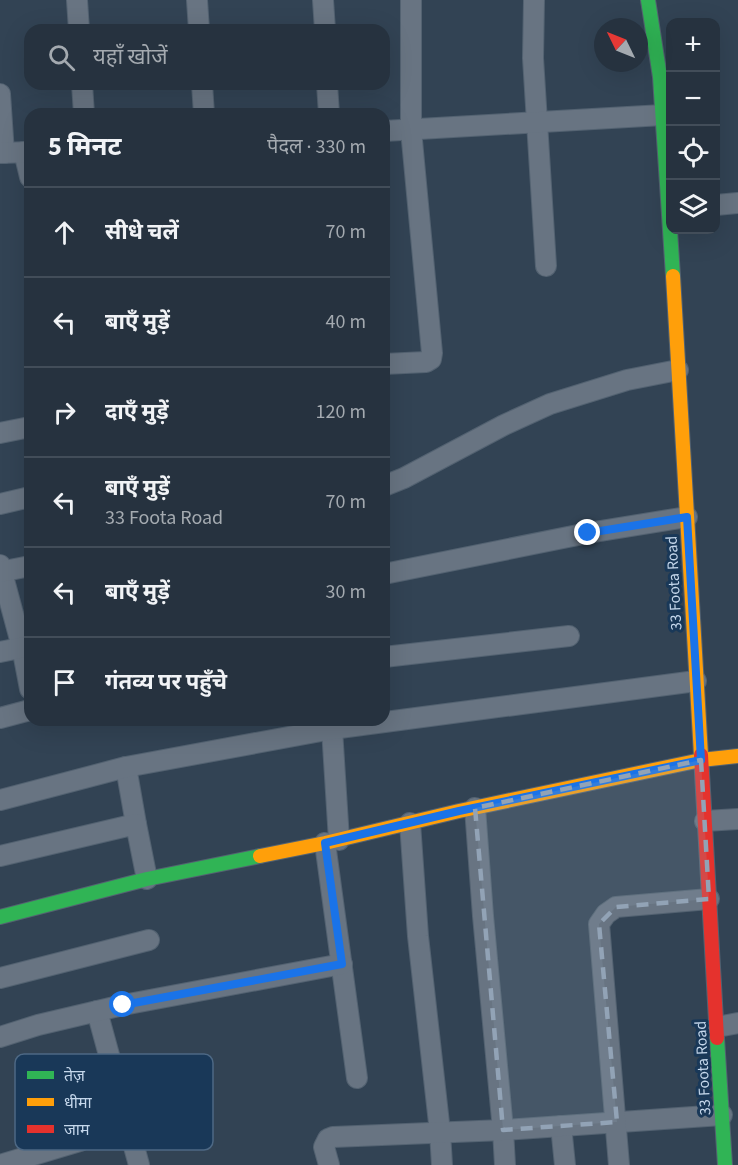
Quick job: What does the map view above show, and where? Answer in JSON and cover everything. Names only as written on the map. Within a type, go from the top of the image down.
[{"type":"street","points":[[77,0],[79,24]]},
{"type":"street","points":[[197,0],[199,24]]},
{"type":"street","points":[[323,0],[325,24]]},
{"type":"street","points":[[390,364],[426,362],[431,359],[432,354],[411,130],[411,0]]},
{"type":"street","points":[[534,0],[533,58],[546,266]]},
{"type":"street","name":"33 Foota Road","points":[[648,0],[660,77],[668,180]]},
{"type":"street","points":[[82,90],[84,108]]},
{"type":"street","points":[[202,90],[204,108]]},
{"type":"street","points":[[327,90],[329,108]]},
{"type":"street","points":[[0,94],[14,152],[24,168]]},
{"type":"street","points":[[390,131],[663,115]]},
{"type":"street","points":[[720,205],[738,203]]},
{"type":"street","name":"33 Foota Road","points":[[671,234],[725,1165]]},
{"type":"street","points":[[390,484],[550,404],[627,380],[678,370]]},
{"type":"street","points":[[0,433],[24,429]]},
{"type":"street","points":[[0,504],[24,498]]},
{"type":"street","points":[[390,573],[588,533],[687,517]]},
{"type":"street","points":[[24,567],[1,570],[24,640]]},
{"type":"street","points":[[390,656],[569,636]]},
{"type":"street","points":[[0,652],[24,646]]},
{"type":"street","points":[[390,721],[696,681]]},
{"type":"street","points":[[0,718],[24,712]]},
{"type":"street","points":[[0,800],[126,766],[355,726]]},
{"type":"street","points":[[332,729],[332,841],[342,964],[357,1078]]},
{"type":"street","points":[[0,917],[147,879],[701,760],[738,756]]},
{"type":"street","points":[[126,766],[147,879]]},
{"type":"street","points":[[475,808],[505,1165]]},
{"type":"street","points":[[705,821],[738,819]]},
{"type":"street","points":[[410,823],[418,936],[442,1165]]},
{"type":"street","points":[[0,856],[136,824]]},
{"type":"street","points":[[619,1165],[599,924],[606,914],[616,907],[709,899]]},
{"type":"street","points":[[0,978],[149,940]]},
{"type":"street","points":[[0,1037],[97,1011],[342,964]]},
{"type":"street","points":[[97,1011],[109,1054]]},
{"type":"street","points":[[717,1027],[738,1023]]},
{"type":"street","points":[[329,1165],[324,1147],[328,1139],[333,1137],[503,1130],[722,1115]]},
{"type":"street","points":[[561,1126],[565,1165]]},
{"type":"street","points":[[0,1165],[50,1150]]},
{"type":"street","points":[[135,1150],[139,1165]]},
{"type":"highlighted area","points":[[701,760],[709,899],[616,907],[599,924],[617,1122],[503,1130],[475,808]]},
{"type":"traffic: fast","points":[[648,0],[660,77],[673,276]]},
{"type":"traffic: fast","points":[[0,917],[147,879],[260,856]]},
{"type":"traffic: fast","points":[[717,1038],[725,1165]]},
{"type":"traffic: slow","points":[[673,276],[701,755]]},
{"type":"traffic: slow","points":[[260,856],[701,760],[738,756]]},
{"type":"traffic: jam","points":[[701,755],[717,1038]]},
{"type":"route","points":[[123,1005],[342,964],[325,843],[459,811],[701,760],[687,517],[588,533]]}]
